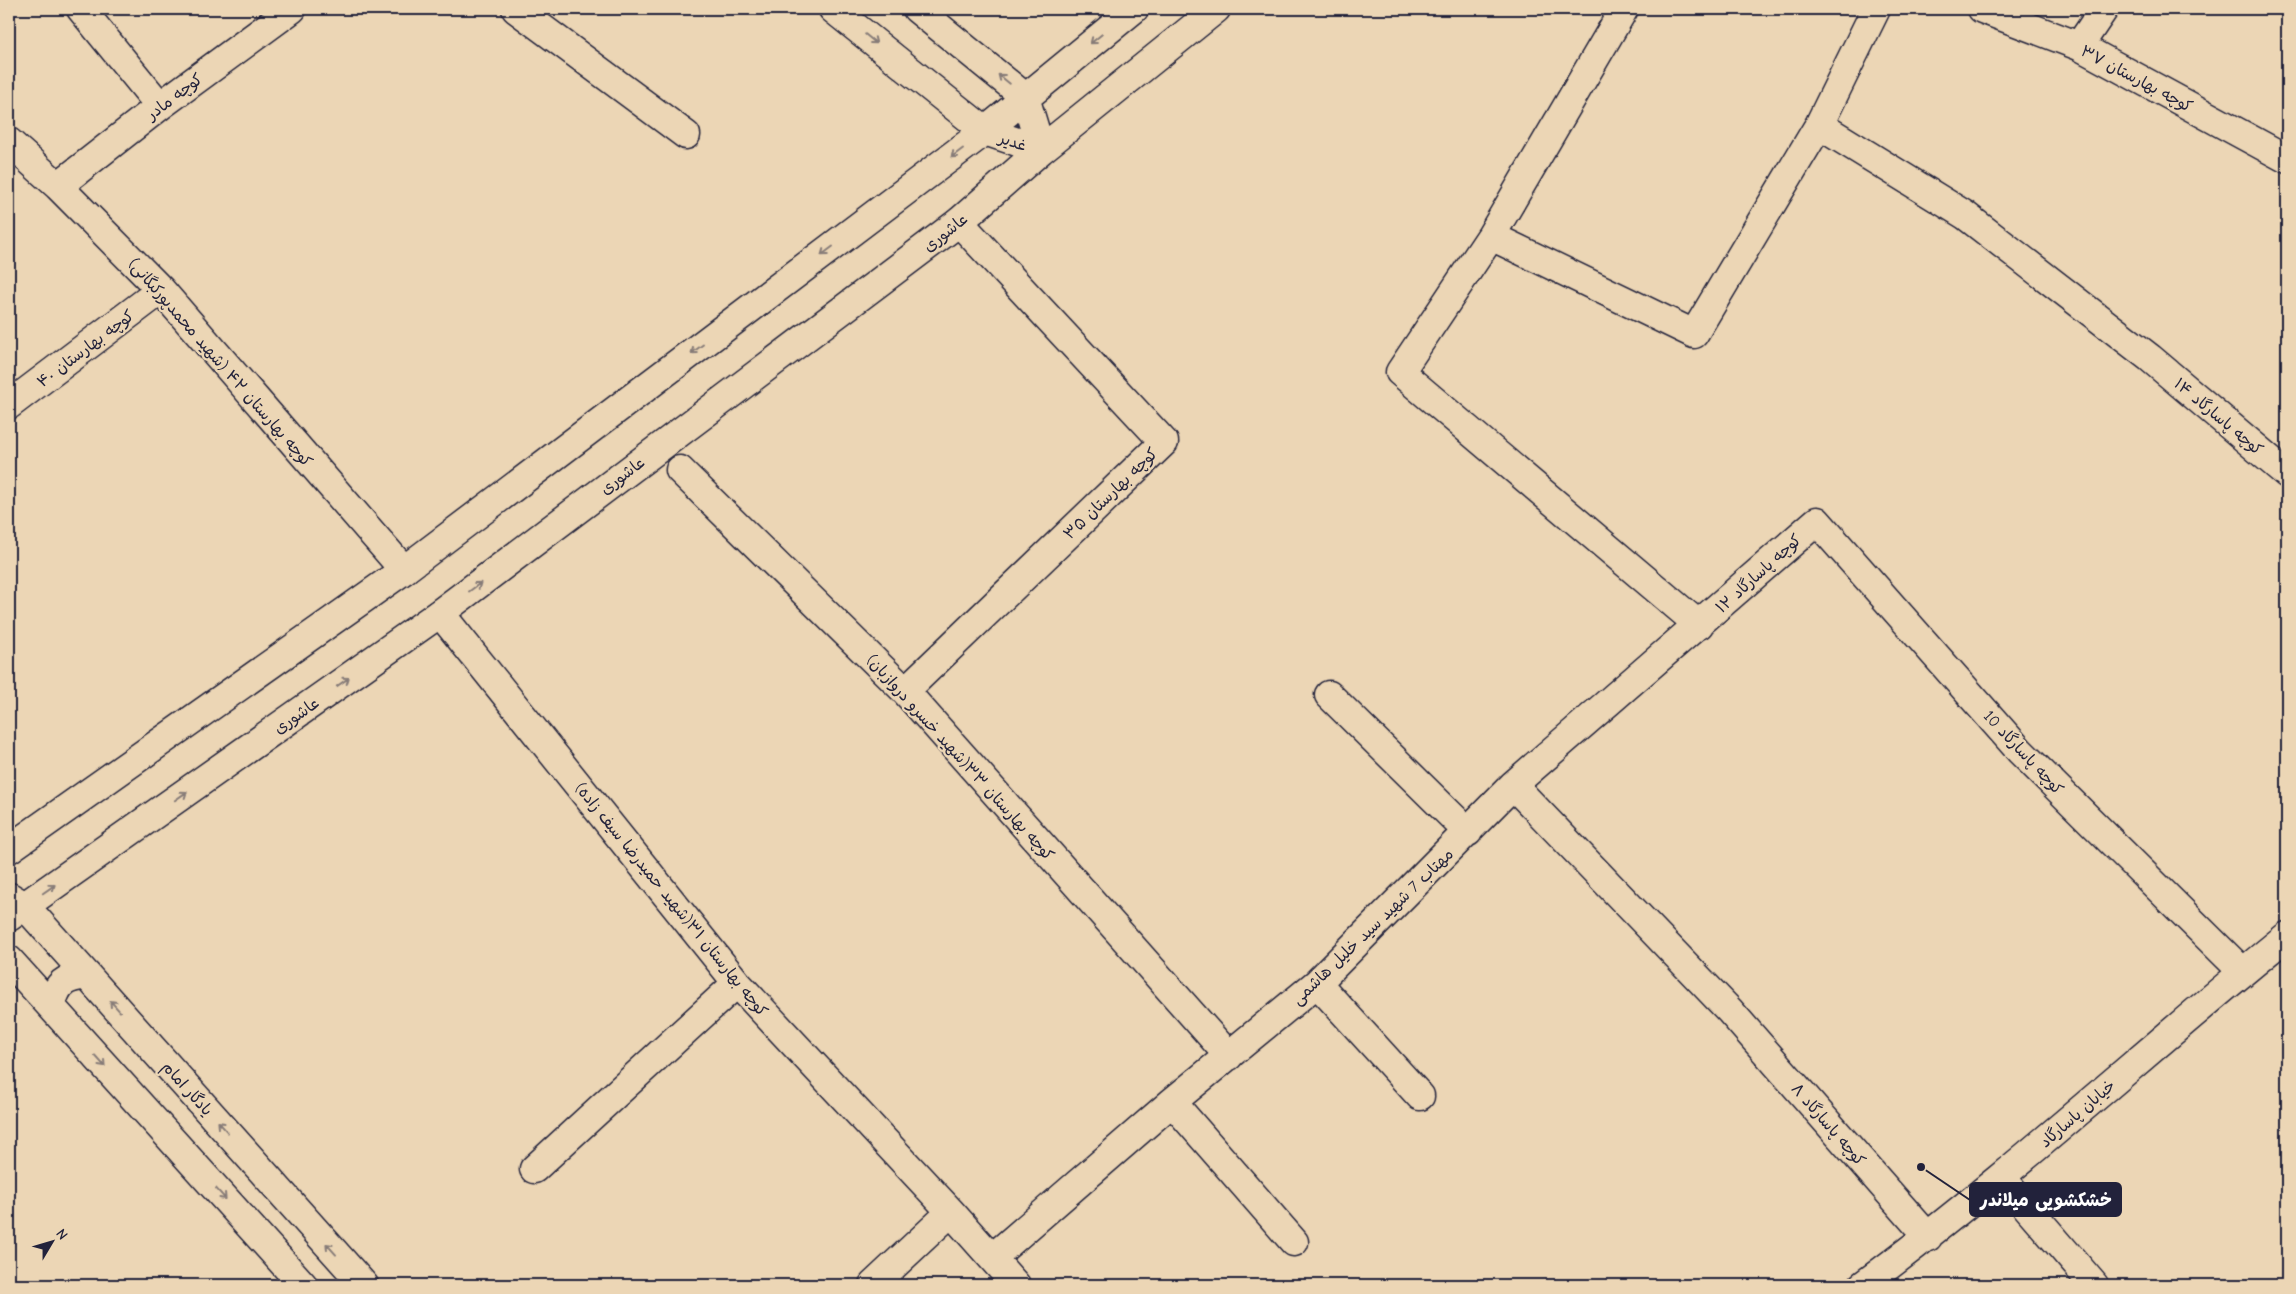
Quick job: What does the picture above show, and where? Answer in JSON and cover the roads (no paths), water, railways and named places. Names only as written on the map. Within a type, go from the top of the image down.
[{"type":"street","points":[[81,9],[160,106]]},
{"type":"street","name":"کوچه مادر","points":[[58,186],[160,106],[292,9]]},
{"type":"street","points":[[516,9],[686,135]]},
{"type":"street","name":"غدیر","points":[[833,9],[985,132],[1041,150]]},
{"type":"street","points":[[917,9],[1026,97]]},
{"type":"street","points":[[9,849],[404,570],[985,132],[1134,9]]},
{"type":"street","name":"عاشوری","points":[[14,906],[440,613],[959,222],[1041,150],[1216,9]]},
{"type":"street","points":[[1624,9],[1491,236],[1400,372],[1699,625]]},
{"type":"street","points":[[1491,236],[1694,334],[1819,125],[1876,9]]},
{"type":"street","name":"کوچه بهارستان ۳۷","points":[[1982,9],[2078,46],[2287,159]]},
{"type":"street","points":[[2078,46],[2104,9]]},
{"type":"street","name":"غدیر","points":[[1026,97],[1041,150]]},
{"type":"street","name":"کوچه پاسارگاد ۱۴","points":[[1819,125],[1965,215],[2150,358],[2287,474]]},
{"type":"street","name":"کوچه بهارستان ۴۲ (شهید محمدپورکبگانی)","points":[[9,142],[58,186],[161,290],[404,570]]},
{"type":"street","name":"کوچه بهارستان ۳۵","points":[[905,691],[1164,442],[959,222]]},
{"type":"street","name":"کوچه بهارستان ۴۰","points":[[9,406],[161,290]]},
{"type":"street","name":"کوچه بهارستان ۳۳(شهید خسرو دروازبان)","points":[[680,470],[905,691],[1229,1056]]},
{"type":"street","name":"کوچه پاسارگاد ۱۲","points":[[1699,625],[1817,520]]},
{"type":"street","name":"کوچه پاسارگاد 10","points":[[1817,520],[2020,751],[2243,972]]},
{"type":"street","name":"کوچه بهارستان ۳۱(شهید حمیدرضا سیف زاده)","points":[[440,613],[737,983],[951,1212],[1016,1285]]},
{"type":"street","name":"مهتاب 7 شهید سید خلیل هاشمی","points":[[992,1258],[1172,1102],[1316,983],[1513,785],[1699,625]]},
{"type":"street","points":[[1329,695],[1468,832]]},
{"type":"street","name":"کوچه پاسارگاد ۸","points":[[1513,785],[1730,1011],[1928,1237]]},
{"type":"street","name":"یادگار امام","points":[[14,906],[87,975],[364,1285]]},
{"type":"street","name":"خیابان پاسارگاد","points":[[1863,1285],[1928,1237],[2002,1178],[2287,936]]},
{"type":"street","points":[[9,960],[303,1285]]},
{"type":"street","points":[[50,1005],[56,988],[69,977],[87,975]]},
{"type":"street","points":[[534,1169],[737,983]]},
{"type":"street","points":[[1316,983],[1420,1096]]},
{"type":"street","points":[[1172,1102],[1294,1242]]},
{"type":"street","points":[[2002,1178],[2094,1285]]},
{"type":"street","points":[[872,1285],[951,1212]]},
{"type":"place","name":"خشکشویی میلاندر","points":[[1921,1167]]}]
